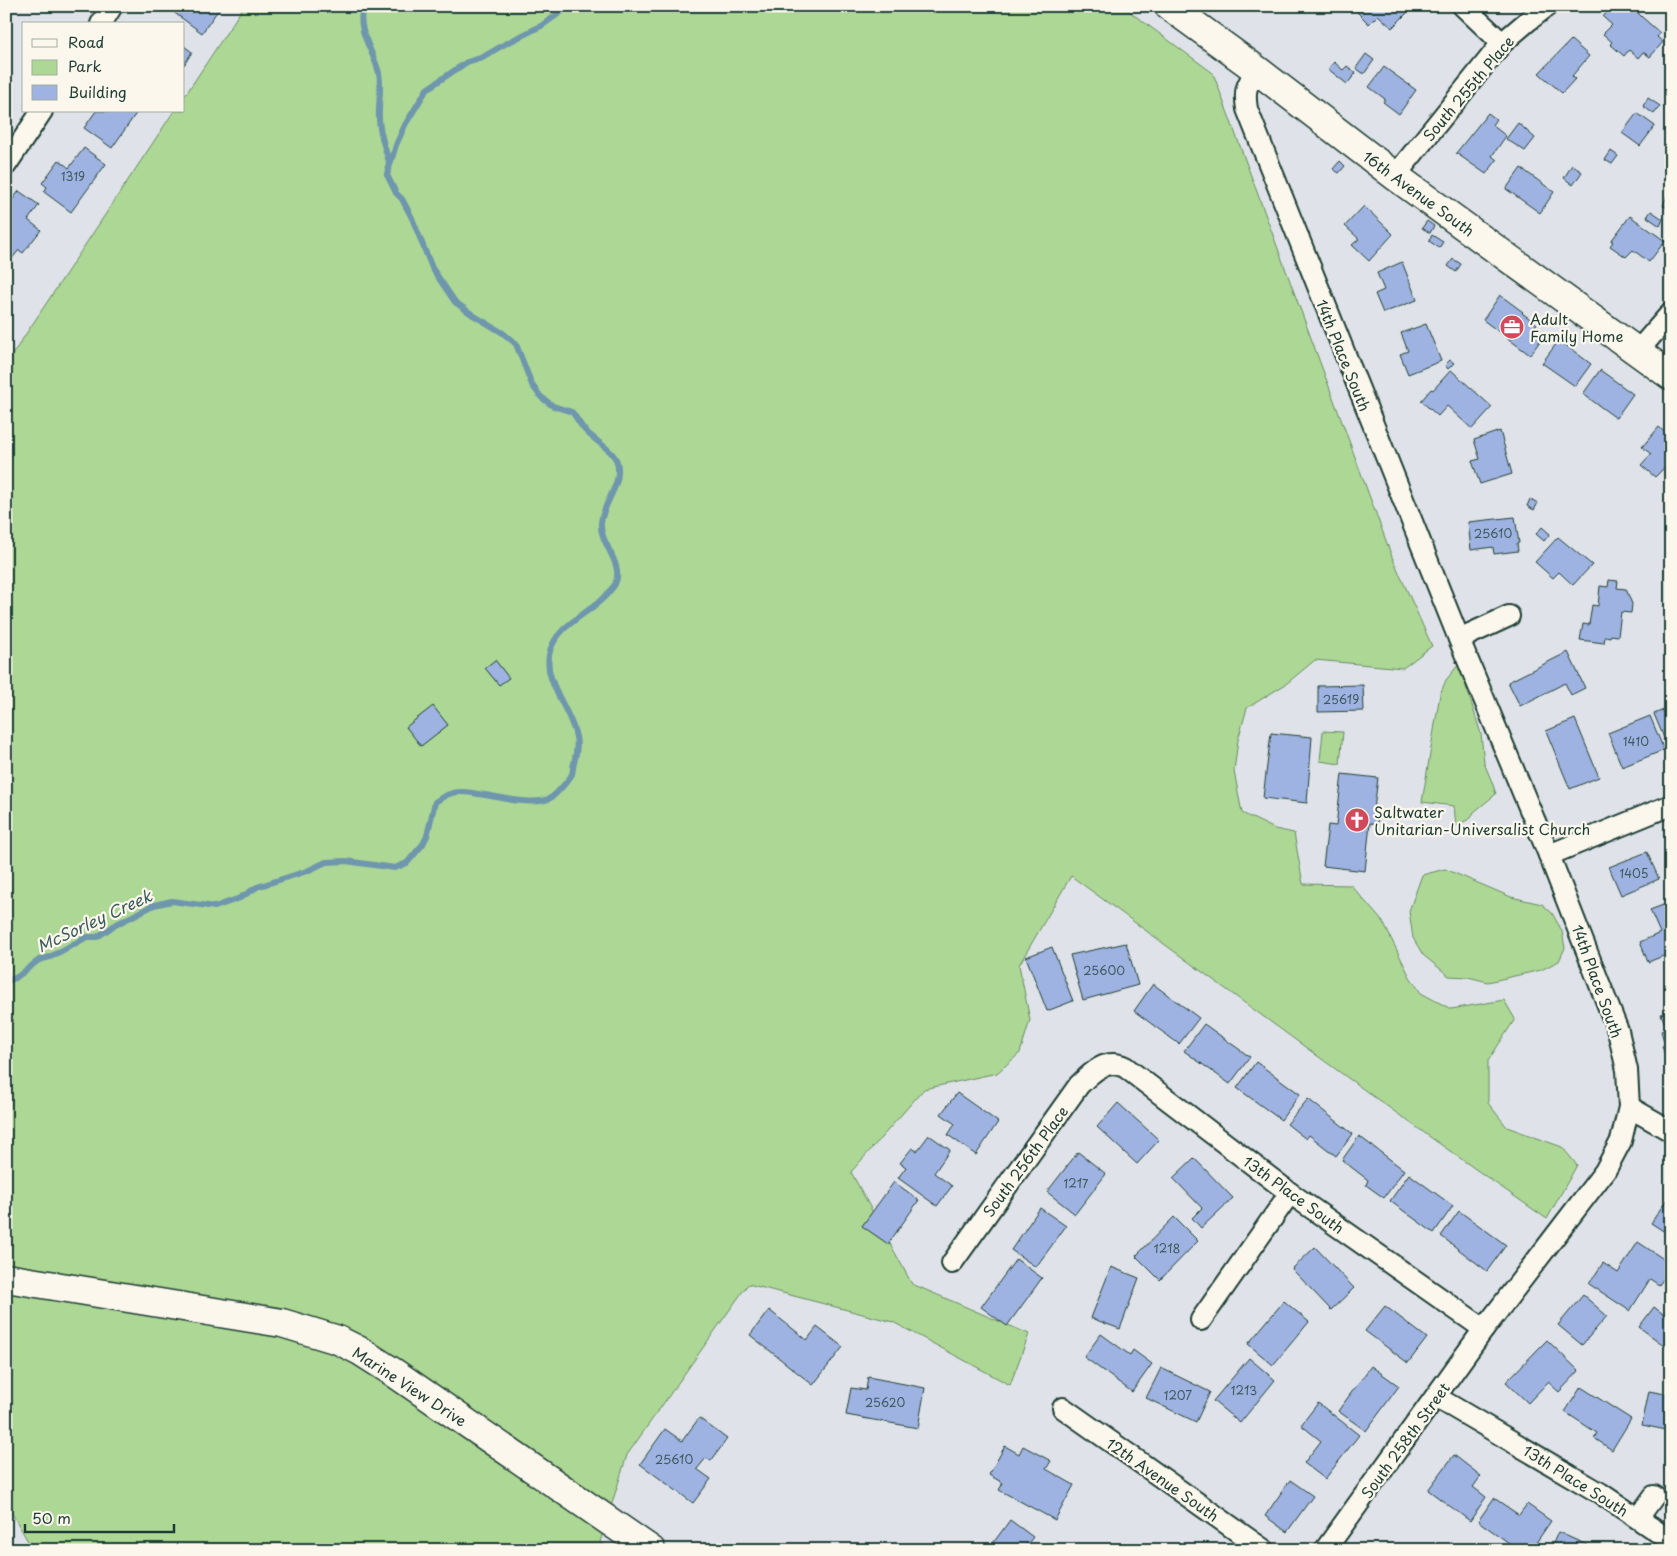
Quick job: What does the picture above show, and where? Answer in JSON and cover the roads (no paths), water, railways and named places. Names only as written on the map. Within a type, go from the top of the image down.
[{"type":"main road","name":"16th Avenue South","points":[[1169,6],[1257,70],[1395,176],[1671,376]]},
{"type":"main road","name":"Marine View Drive","points":[[6,1278],[282,1323],[338,1340],[360,1350],[393,1372],[651,1550]]},
{"type":"street","points":[[102,22],[112,6]]},
{"type":"street","points":[[1463,6],[1502,44]]},
{"type":"street","name":"South 255th Place","points":[[1395,176],[1502,44],[1548,6]]},
{"type":"street","name":"14th Place South","points":[[1257,70],[1246,86],[1247,110],[1459,640],[1549,855],[1618,1031],[1627,1070],[1629,1107],[1621,1141],[1605,1172],[1484,1330]]},
{"type":"street","points":[[6,165],[41,112]]},
{"type":"street","points":[[1637,352],[1671,313]]},
{"type":"street","points":[[1459,640],[1508,616]]},
{"type":"street","points":[[1549,855],[1671,805]]},
{"type":"street","name":"13th Place South","points":[[1105,1065],[1118,1064],[1125,1067],[1290,1192],[1484,1330]]},
{"type":"street","name":"South 256th Place","points":[[952,1263],[1080,1085],[1093,1072],[1105,1065]]},
{"type":"street","points":[[1629,1107],[1671,1131]]},
{"type":"street","points":[[1201,1320],[1290,1192]]},
{"type":"street","name":"South 258th Street","points":[[1325,1550],[1484,1330]]},
{"type":"street","name":"13th Place South","points":[[1436,1397],[1518,1444],[1638,1518],[1671,1541]]},
{"type":"street","name":"12th Avenue South","points":[[1063,1408],[1264,1550]]},
{"type":"street","name":"13th Place South","points":[[1638,1518],[1654,1496]]},
{"type":"waterway","points":[[363,6],[361,15],[363,32],[379,73],[379,120],[389,162],[388,167]]},
{"type":"waterway","points":[[387,175],[396,145],[405,125],[427,89],[467,62],[483,57],[541,26],[561,12],[566,6]]},
{"type":"waterway","name":"McSorley Creek","points":[[6,982],[17,977],[39,960],[50,957],[87,937],[97,937],[115,925],[154,905],[172,901],[215,907],[240,898],[257,887],[307,871],[326,862],[346,861],[395,868],[407,863],[423,844],[427,836],[435,802],[443,797],[452,793],[469,792],[533,802],[552,797],[572,774],[577,744],[576,737],[550,676],[549,655],[558,635],[574,620],[601,600],[615,584],[617,569],[601,531],[601,523],[605,508],[615,486],[618,470],[617,462],[607,448],[587,432],[572,412],[553,406],[541,397],[532,385],[516,344],[503,333],[455,302],[432,268],[412,218],[387,175]]},
{"type":"place","name":"Adult Family Home","points":[[1512,327]]},
{"type":"place","name":"Saltwater Unitarian-Universalist Church","points":[[1357,820]]}]
